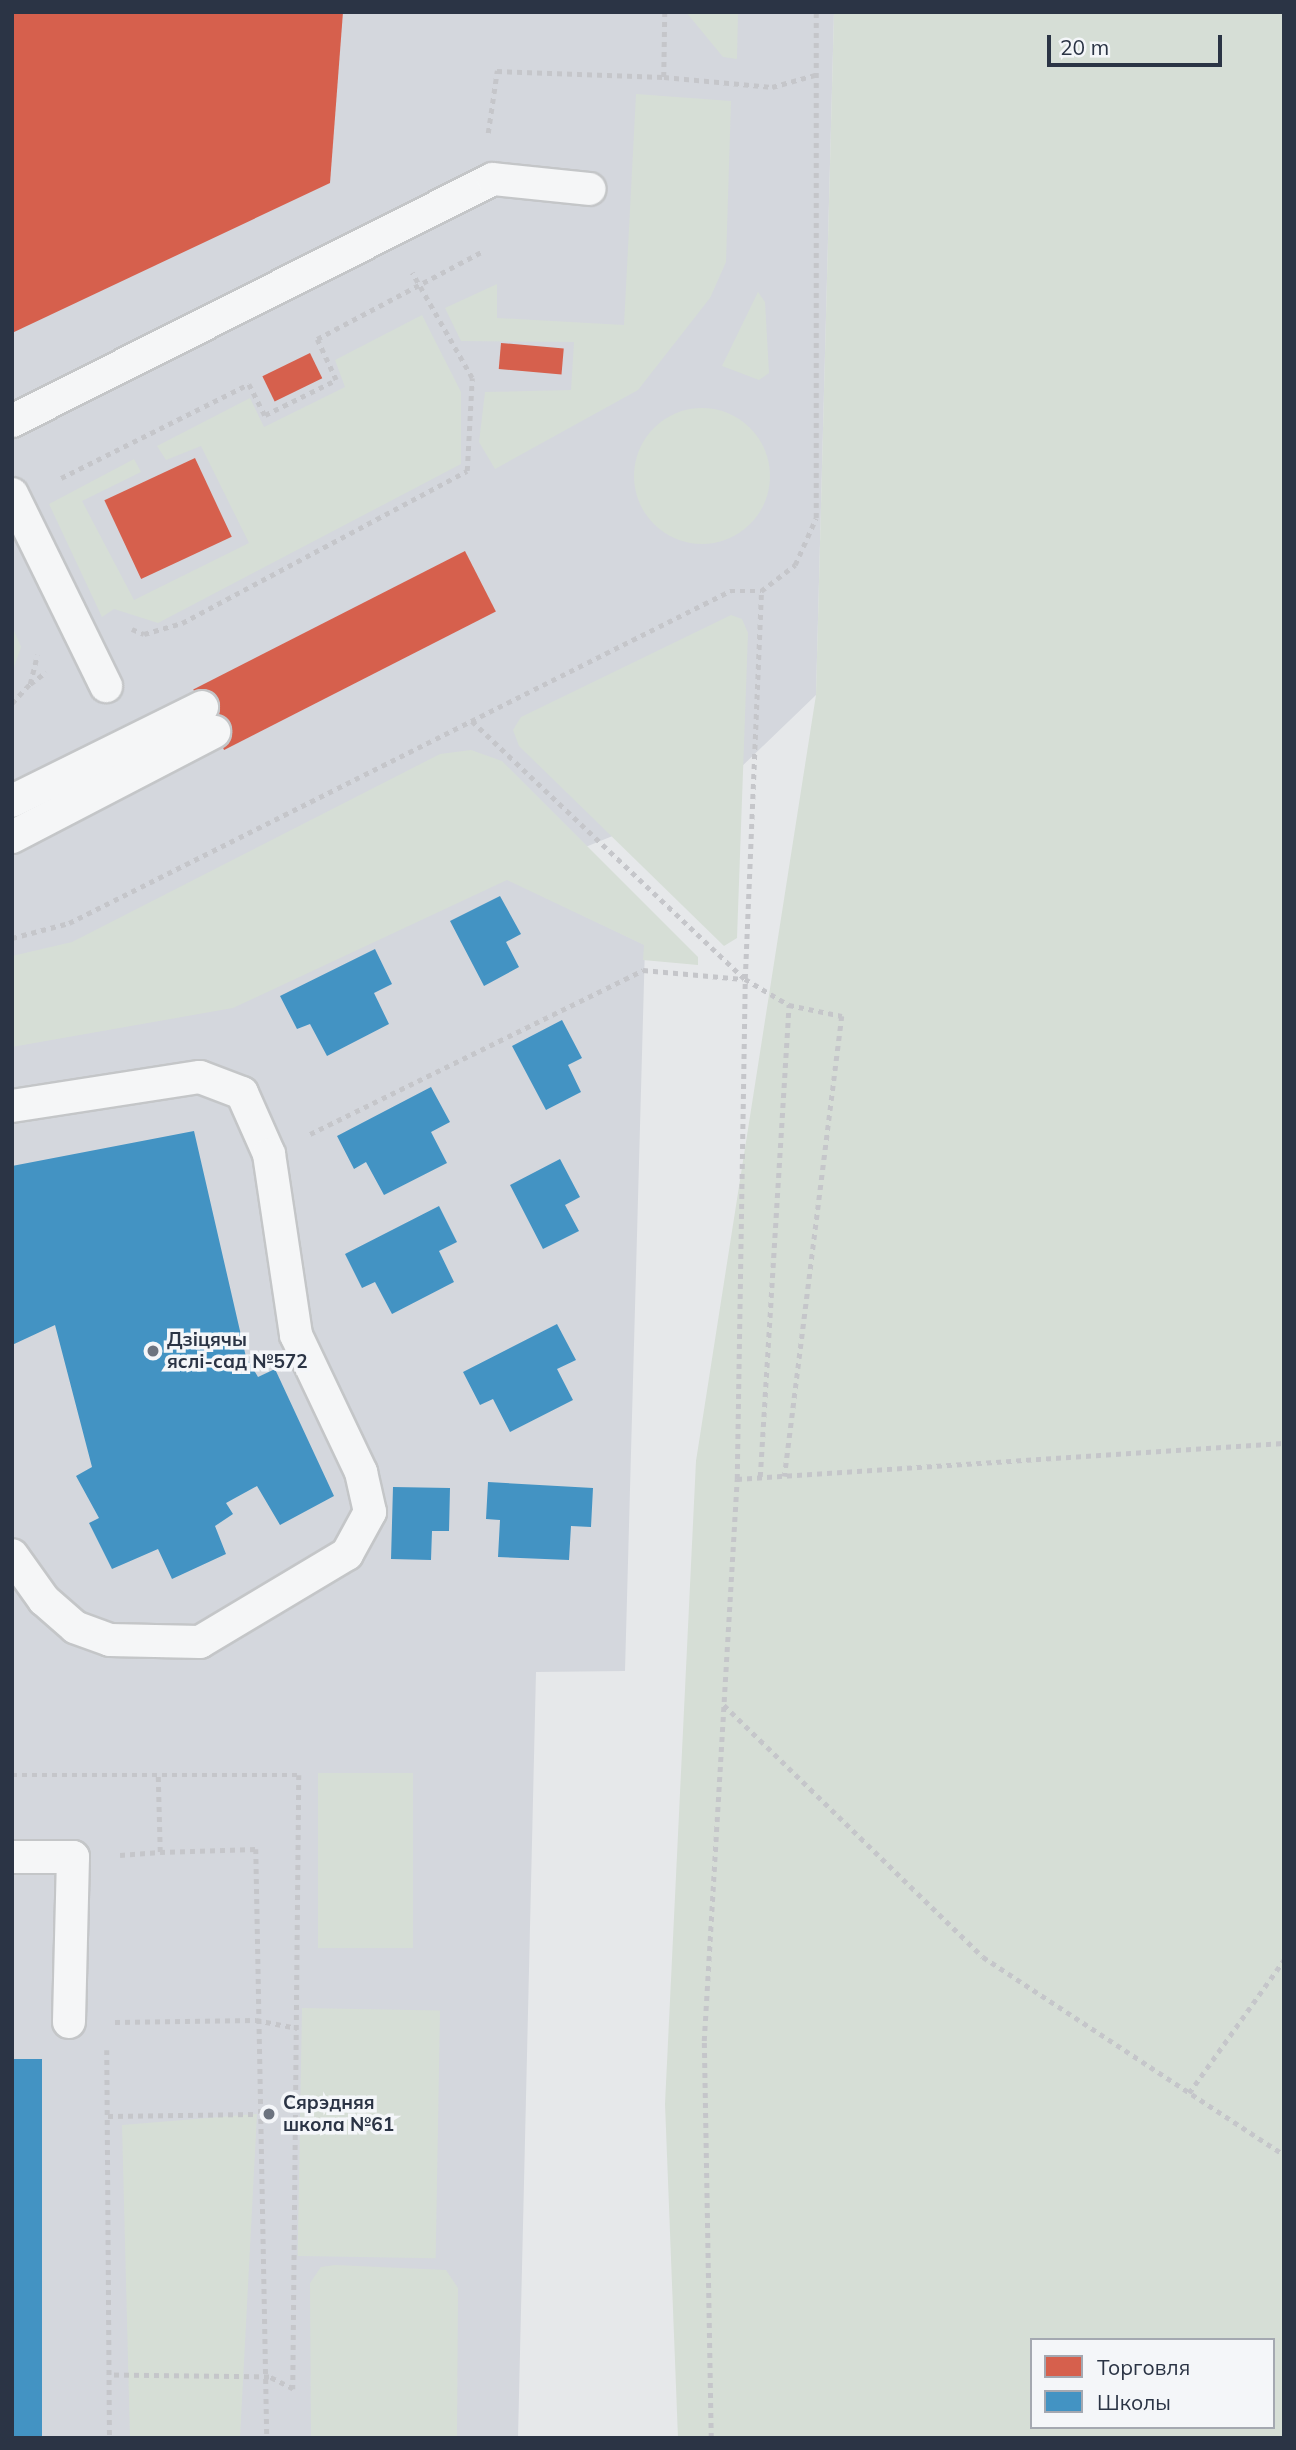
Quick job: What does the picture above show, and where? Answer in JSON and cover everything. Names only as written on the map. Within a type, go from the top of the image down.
[{"type":"lane","points":[[12,421],[494,179],[589,189]]},
{"type":"lane","points":[[12,494],[106,686]]},
{"type":"lane","points":[[12,802],[208,720],[12,837]]},
{"type":"lane","points":[[12,1106],[200,1077],[242,1093],[269,1154],[296,1335],[361,1472],[370,1513],[347,1554],[200,1642],[110,1640],[75,1627],[44,1600],[12,1555]]},
{"type":"lane","points":[[12,1857],[73,1857],[69,2022]]},
{"type":"path","points":[[665,12],[664,77],[772,87],[815,75]]},
{"type":"path","points":[[12,938],[69,923],[730,591],[761,591],[795,565],[817,518],[816,12]]},
{"type":"path","points":[[12,703],[30,684],[115,622],[144,634],[182,623],[467,471],[472,378],[389,232]]},
{"type":"path","points":[[61,478],[249,384],[265,415],[336,380],[317,339],[483,251]]},
{"type":"path","points":[[711,2438],[704,2041],[737,1479],[745,979],[761,591]]},
{"type":"path","points":[[30,684],[38,651]]},
{"type":"path","points":[[472,721],[745,979],[789,1005],[842,1016],[785,1476]]},
{"type":"path","points":[[269,1154],[643,970],[745,979]]},
{"type":"path","points":[[760,1477],[789,1005]]},
{"type":"path","points":[[737,1479],[1284,1443]]},
{"type":"path","points":[[723,1704],[983,1956],[1284,2155]]},
{"type":"path","points":[[158,1774],[160,1852]]},
{"type":"path","points":[[12,1775],[299,1775],[293,2389],[269,2377],[109,2375]]},
{"type":"path","points":[[73,1857],[256,1849],[257,2114],[269,2377],[267,2438]]},
{"type":"path","points":[[1189,2093],[1284,1960]]},
{"type":"path","points":[[107,2022],[256,2020],[297,2028]]},
{"type":"path","points":[[107,2035],[110,2438]]},
{"type":"path","points":[[108,2116],[257,2114]]},
{"type":"shaded area","points":[[12,12],[834,12],[816,695],[711,796],[507,879],[645,945],[625,1671],[536,1672],[518,2438],[12,2438]]},
{"type":"shaded area","points":[[686,12],[738,12],[737,59],[723,57]]},
{"type":"shaded area","points":[[834,12],[1284,12],[1284,2438],[678,2438],[665,2104],[696,1461],[816,695]]},
{"type":"shaded area","points":[[636,94],[731,101],[726,262],[710,298],[638,390],[495,469],[479,442],[485,392],[571,390],[574,342],[461,341],[445,308],[497,284],[497,318],[624,325]]},
{"type":"shaded area","points":[[758,292],[765,302],[769,373],[759,380],[722,366]]},
{"type":"shaded area","points":[[422,315],[461,392],[461,464],[158,623],[114,609],[102,617],[49,504],[134,459],[141,472],[82,501],[134,600],[249,543],[201,446],[166,460],[157,446],[250,398],[264,427],[345,387],[335,360]]},
{"type":"shaded area","points":[[702,408],[728,414],[750,428],[764,450],[770,476],[764,502],[750,524],[728,538],[702,544],[676,538],[654,524],[640,502],[634,476],[640,450],[654,428],[676,414]]},
{"type":"shaded area","points":[[731,615],[742,619],[748,633],[737,938],[724,946],[519,746],[513,730],[521,717]]},
{"type":"shaded area","points":[[12,626],[21,647],[12,673]]},
{"type":"shaded area","points":[[471,750],[502,761],[698,957],[698,965],[643,960],[644,945],[507,880],[233,1008],[12,1047],[12,956],[72,942],[440,754]]},
{"type":"shaded area","points":[[318,1773],[413,1773],[413,1948],[318,1948]]},
{"type":"shaded area","points":[[302,2008],[440,2010],[436,2258],[298,2256]]},
{"type":"shaded area","points":[[257,2114],[240,2438],[130,2438],[122,2125]]},
{"type":"shaded area","points":[[335,2265],[446,2270],[458,2288],[457,2438],[311,2438],[310,2283],[321,2267]]},
{"type":"building: Торговля","points":[[12,12],[343,12],[330,183],[12,333]]},
{"type":"building: Торговля","points":[[501,343],[564,348],[561,374],[499,369]]},
{"type":"building: Торговля","points":[[310,353],[322,378],[275,401],[262,376]]},
{"type":"building: Торговля","points":[[195,458],[232,537],[141,579],[104,500]]},
{"type":"building: Торговля","points":[[465,551],[496,612],[224,750],[193,689]]},
{"type":"building: Школы","points":[[500,896],[521,934],[506,942],[519,967],[484,986],[450,921]]},
{"type":"building: Школы","points":[[375,949],[392,984],[374,993],[389,1024],[327,1056],[310,1024],[297,1029],[280,996]]},
{"type":"building: Школы","points":[[562,1020],[582,1058],[568,1065],[581,1092],[546,1110],[512,1046]]},
{"type":"building: Школы","points":[[431,1087],[450,1122],[431,1132],[447,1163],[384,1195],[366,1162],[354,1169],[337,1136]]},
{"type":"building: Школы","name":"Дзіцячы яслі-сад №572","points":[[194,1131],[246,1357],[258,1377],[275,1369],[334,1496],[280,1525],[257,1486],[226,1503],[233,1514],[215,1526],[226,1554],[172,1579],[158,1549],[112,1569],[89,1523],[99,1518],[76,1476],[92,1467],[55,1325],[12,1345],[12,1166]]},
{"type":"building: Школы","points":[[560,1159],[580,1197],[565,1205],[579,1231],[543,1249],[510,1185]]},
{"type":"building: Школы","points":[[439,1206],[457,1242],[439,1251],[454,1282],[392,1314],[375,1282],[362,1288],[345,1254]]},
{"type":"building: Школы","points":[[557,1324],[576,1360],[557,1369],[573,1400],[510,1432],[493,1399],[480,1405],[463,1372]]},
{"type":"building: Школы","points":[[488,1482],[593,1488],[591,1527],[571,1526],[569,1560],[498,1557],[500,1520],[486,1519]]},
{"type":"building: Школы","points":[[393,1487],[450,1488],[449,1531],[432,1531],[431,1560],[391,1559]]},
{"type":"building: Школы","points":[[12,2059],[42,2059],[42,2438],[12,2438]]},
{"type":"place","name":"Дзіцячы яслі-сад №572","points":[[153,1351]]},
{"type":"place","name":"Сярэдняя школа №61","points":[[269,2114]]}]
